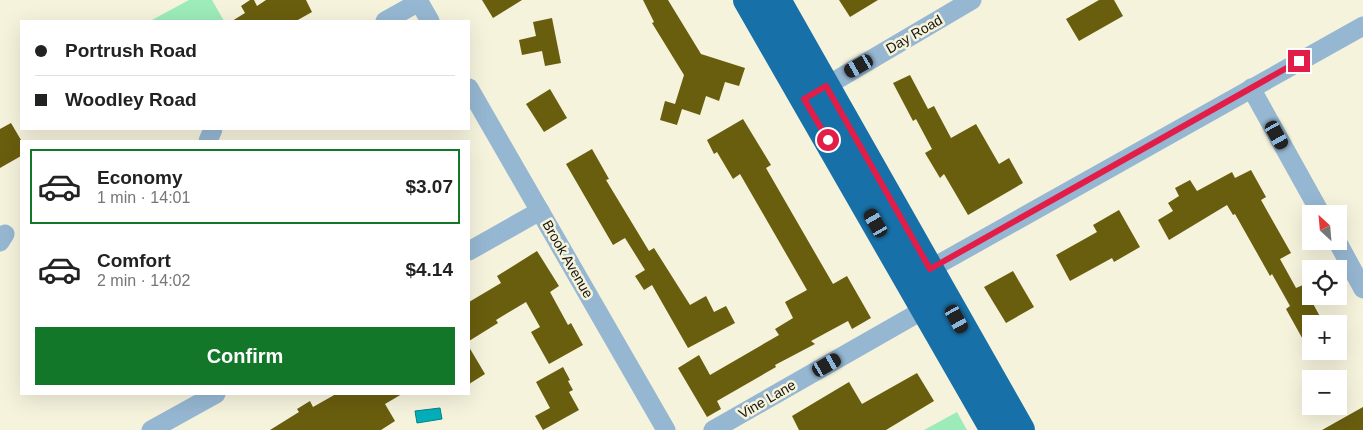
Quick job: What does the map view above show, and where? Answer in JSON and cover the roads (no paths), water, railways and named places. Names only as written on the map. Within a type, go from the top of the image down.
[{"type":"highway","points":[[747,0],[815,92],[930,269],[1021,430]]},
{"type":"highway","points":[[777,0],[815,92],[925,309],[994,430]]},
{"type":"street","name":"Day Road","points":[[815,92],[972,0]]},
{"type":"street","points":[[387,20],[418,1],[429,20]]},
{"type":"street","points":[[930,269],[1363,26]]},
{"type":"street","points":[[1251,88],[1316,205]]},
{"type":"street","name":"Brook Avenue","points":[[470,90],[666,430]]},
{"type":"street","points":[[470,250],[540,211]]},
{"type":"street","points":[[1341,250],[1363,288]]},
{"type":"street","name":"Vine Lane","points":[[713,430],[925,309]]},
{"type":"street","points":[[151,430],[214,395]]},
{"type":"water","points":[[440,408],[442,419],[417,423],[415,411]]}]
